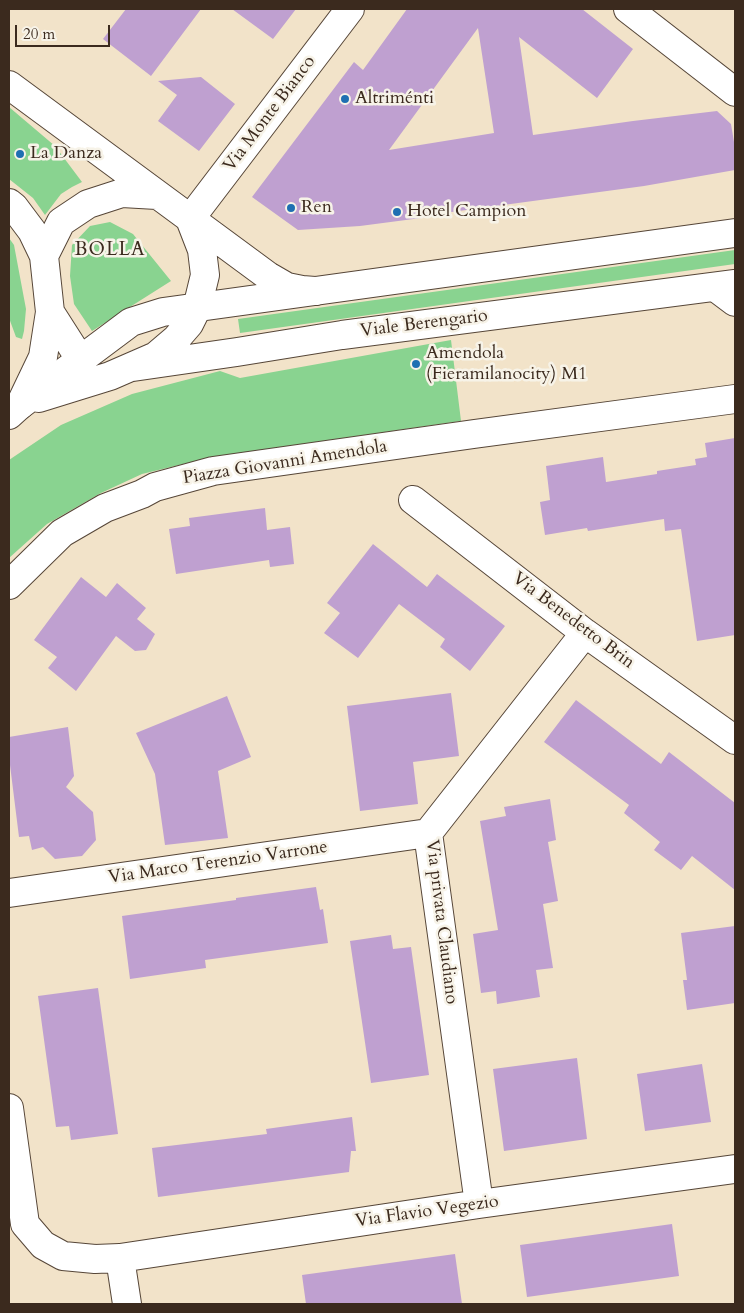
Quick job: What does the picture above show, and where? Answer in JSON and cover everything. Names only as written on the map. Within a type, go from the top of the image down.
[{"type":"street","name":"Via Monte Bianco","points":[[190,219],[350,9]]},
{"type":"street","points":[[628,9],[735,92]]},
{"type":"street","points":[[9,85],[240,256],[281,284],[302,290],[324,290]]},
{"type":"street","points":[[44,256],[61,222],[88,204],[122,193],[157,195]]},
{"type":"street","points":[[9,203],[32,231],[44,256],[50,312],[43,357],[14,410]]},
{"type":"street","points":[[14,410],[122,371],[156,356],[176,339],[189,324],[197,308],[205,275],[202,250],[190,219]]},
{"type":"street","points":[[14,410],[131,322],[163,312],[735,233]]},
{"type":"street","name":"Viale Berengario","points":[[122,371],[342,335],[729,291]]},
{"type":"street","points":[[50,312],[80,359],[122,371]]},
{"type":"street","name":"Piazza Giovanni Amendola","points":[[9,585],[62,533],[105,508],[155,487],[213,471],[735,399]]},
{"type":"street","name":"Via Benedetto Brin","points":[[413,500],[585,632],[735,740]]},
{"type":"street","name":"Via privata Claudiano","points":[[479,1204],[428,833],[585,632]]},
{"type":"street","name":"Via Marco Terenzio Varrone","points":[[9,893],[428,833]]},
{"type":"street","name":"Via Flavio Vegezio","points":[[9,1108],[25,1224],[42,1245],[63,1256],[95,1259],[120,1258],[479,1204],[735,1169]]},
{"type":"street","points":[[120,1258],[127,1304]]},
{"type":"green space","points":[[9,107],[55,146],[82,182],[61,194],[45,215],[33,198],[9,179]]},
{"type":"green space","points":[[110,222],[133,234],[171,281],[92,331],[74,304],[70,276],[72,245],[90,226]]},
{"type":"green space","points":[[9,238],[14,245],[26,309],[22,339],[16,337],[9,318]]},
{"type":"green space","points":[[735,250],[735,264],[240,333],[238,319]]},
{"type":"green space","points":[[451,340],[461,421],[212,457],[142,474],[101,493],[47,524],[9,558],[9,460],[61,425],[132,394],[220,371],[240,378]]},
{"type":"building","points":[[126,9],[201,9],[151,76],[103,39]]},
{"type":"building","points":[[232,9],[296,9],[273,39]]},
{"type":"building","points":[[407,9],[582,9],[633,49],[597,98],[519,37],[533,135],[717,111],[731,124],[735,148],[735,170],[644,186],[444,213],[444,215],[360,226],[298,230],[252,197],[354,62],[363,70]],"holes":[[[478,28],[494,133],[389,150]]]},
{"type":"building","points":[[201,77],[235,104],[199,151],[158,121],[177,95],[158,81]]},
{"type":"building","points":[[735,438],[735,635],[697,641],[681,529],[665,531],[664,519],[588,531],[587,528],[545,535],[540,502],[550,500],[546,466],[603,457],[606,482],[657,474],[657,471],[696,465],[695,459],[707,457],[705,443]]},
{"type":"building","points":[[265,508],[267,530],[290,527],[294,564],[270,567],[269,560],[176,574],[169,529],[190,526],[189,518]]},
{"type":"building","points":[[373,544],[427,587],[437,574],[505,626],[470,671],[440,647],[445,639],[399,604],[358,658],[324,633],[340,613],[327,603]]},
{"type":"building","points":[[81,577],[106,597],[117,583],[146,608],[137,619],[155,634],[146,650],[135,651],[116,636],[76,691],[48,668],[57,657],[34,640]]},
{"type":"building","points":[[451,693],[459,756],[413,762],[418,804],[360,811],[347,706]]},
{"type":"building","points":[[227,696],[251,757],[218,771],[228,838],[165,845],[155,774],[136,733]]},
{"type":"building","points":[[576,700],[661,764],[669,752],[735,803],[735,890],[692,856],[681,870],[654,850],[660,842],[624,813],[629,805],[544,742]]},
{"type":"building","points":[[68,727],[74,776],[66,787],[93,812],[96,840],[82,856],[55,859],[43,847],[32,850],[29,836],[19,837],[9,757],[9,737]]},
{"type":"building","points":[[550,799],[556,840],[548,842],[558,901],[543,904],[553,968],[536,970],[540,997],[497,1004],[496,991],[481,993],[473,934],[498,930],[480,821],[506,816],[504,807]]},
{"type":"building","points":[[316,887],[320,910],[323,909],[328,943],[205,960],[206,968],[130,979],[122,916]]},
{"type":"building","points":[[735,926],[735,1003],[687,1010],[683,980],[687,980],[681,933]]},
{"type":"building","points":[[391,935],[393,949],[411,947],[429,1075],[371,1083],[350,941]]},
{"type":"building","points":[[98,988],[118,1134],[71,1140],[69,1126],[56,1127],[38,996]]},
{"type":"building","points":[[577,1058],[587,1139],[504,1151],[493,1069]]},
{"type":"building","points":[[702,1064],[711,1122],[645,1131],[637,1074]]},
{"type":"building","points":[[352,1117],[356,1151],[351,1151],[349,1172],[158,1197],[152,1148],[267,1134],[266,1129]]},
{"type":"building","points":[[672,1224],[679,1276],[527,1297],[520,1245]]},
{"type":"building","points":[[455,1254],[462,1304],[306,1304],[302,1275]]},
{"type":"place","name":"Altriménti","points":[[345,99]]},
{"type":"place","name":"La Danza","points":[[20,154]]},
{"type":"place","name":"Ren","points":[[291,208]]},
{"type":"place","name":"Hotel Campion","points":[[397,212]]},
{"type":"place","name":"Amendola (Fieramilanocity) M1","points":[[416,364]]},
{"type":"district","name":"BOLLA","points":[[110,251]]}]
